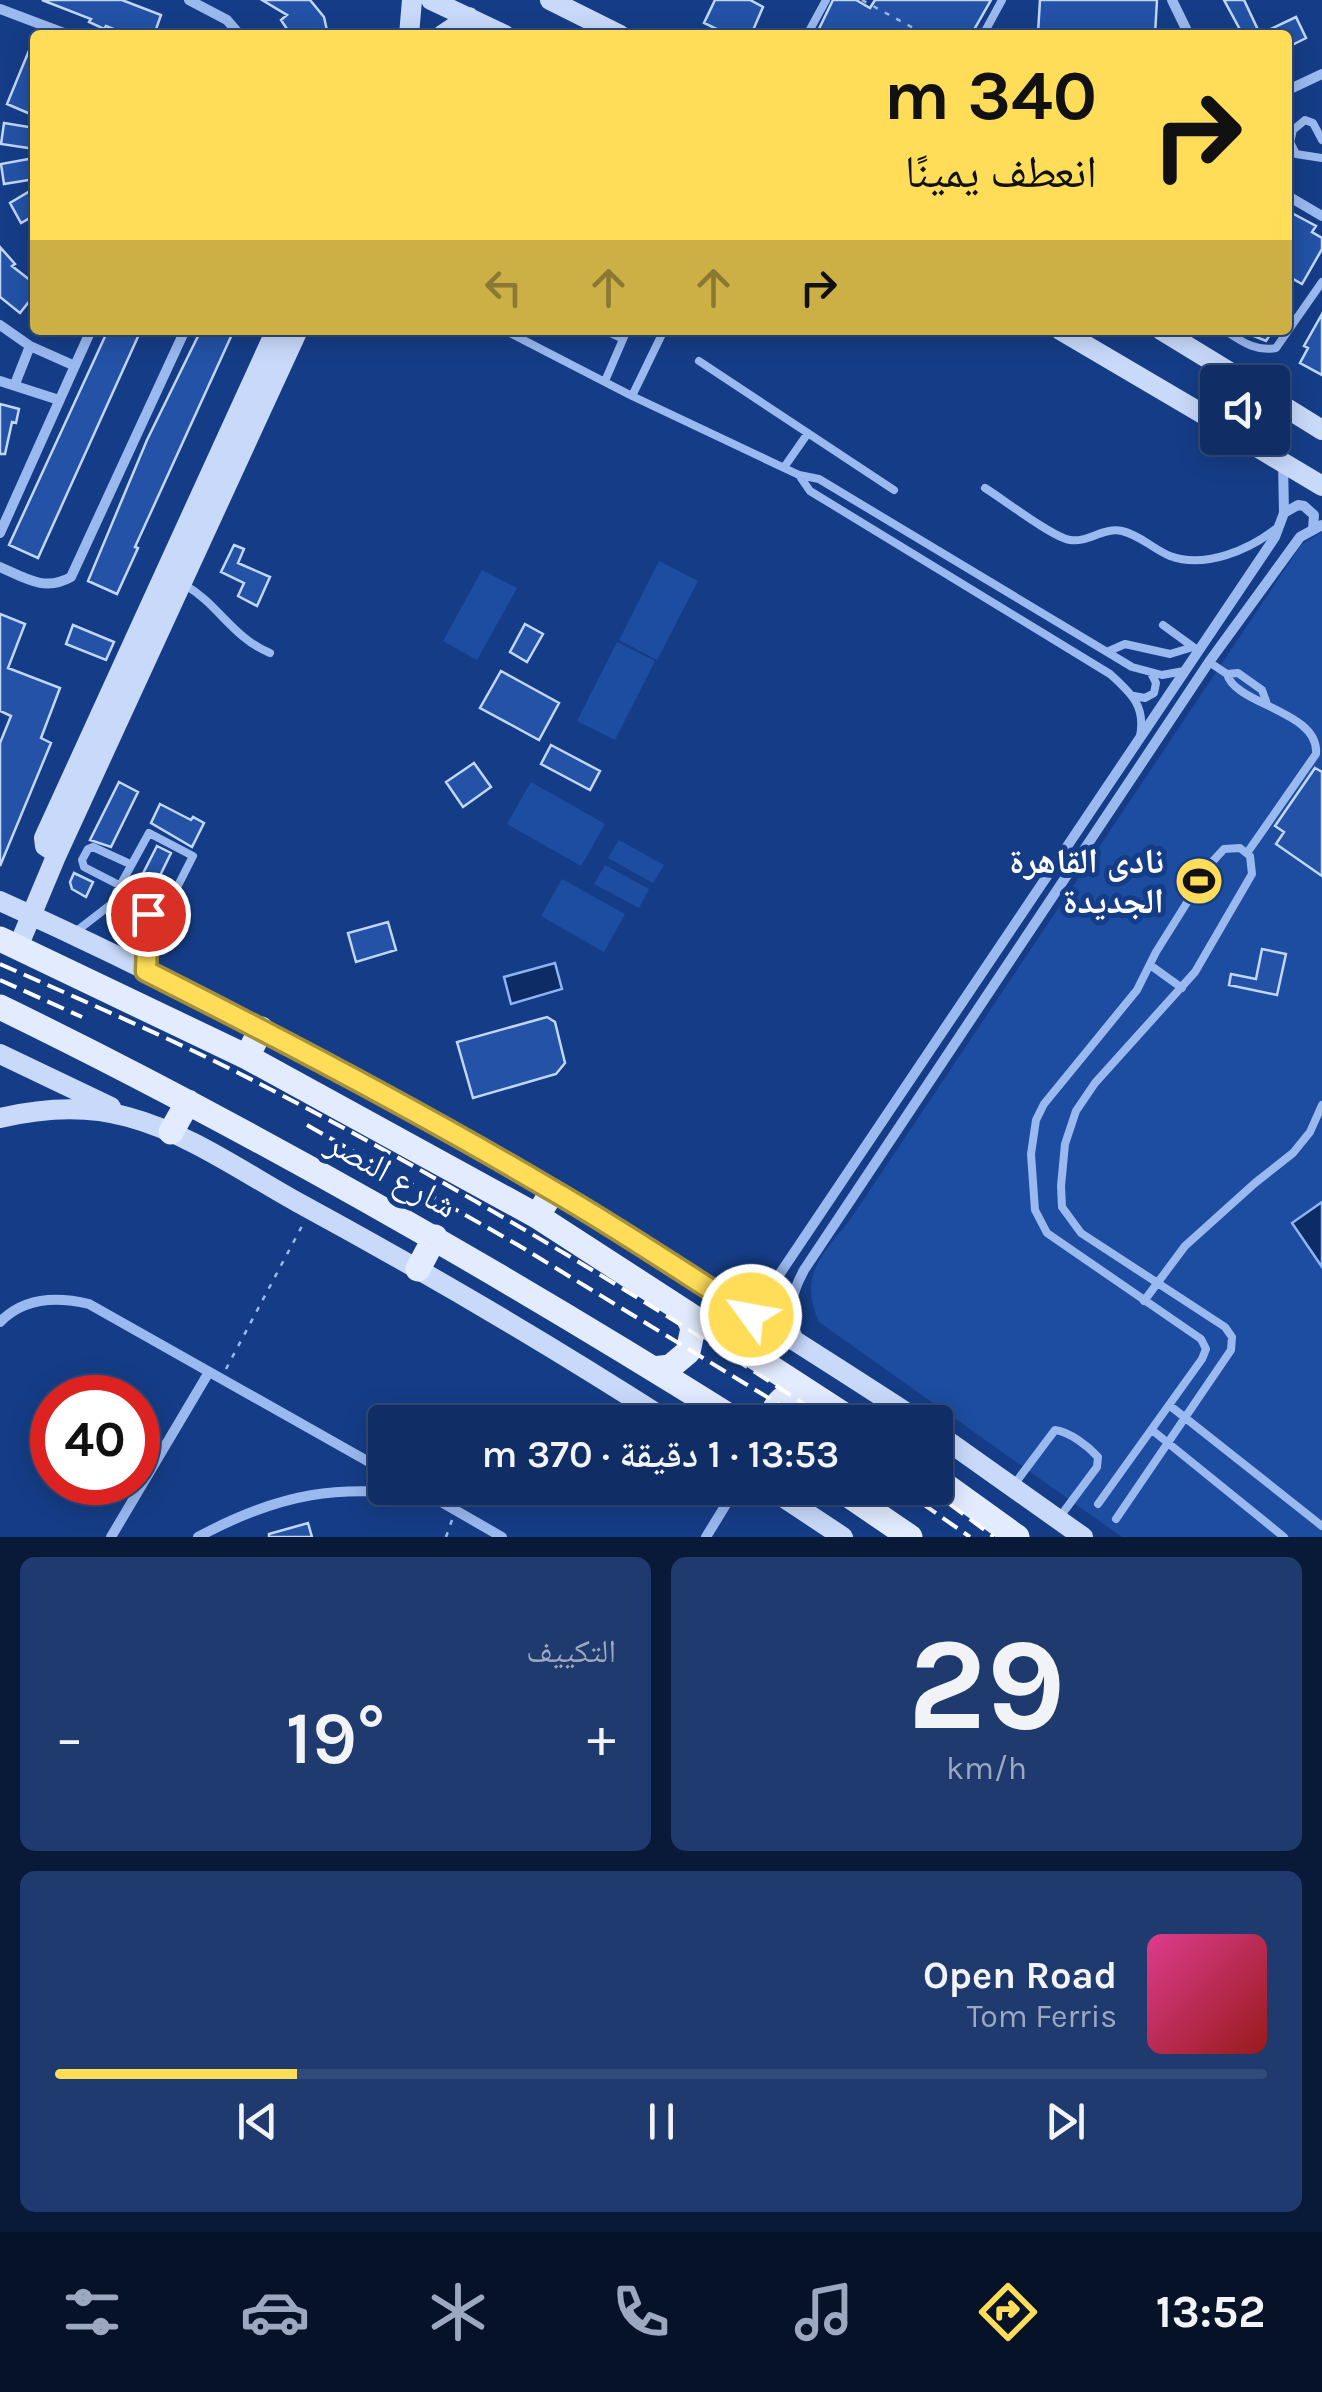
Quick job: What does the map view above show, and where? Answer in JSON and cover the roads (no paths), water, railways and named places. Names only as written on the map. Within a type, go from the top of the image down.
[{"type":"main road","name":"شارع النصر","points":[[9,944],[247,1056],[537,1216],[829,1405]]},
{"type":"main road","name":"شارع النصر","points":[[0,1007],[188,1102],[435,1238],[712,1405]]},
{"type":"main road","points":[[247,1056],[261,1028]]},
{"type":"main road","points":[[170,1132],[188,1102]]},
{"type":"main road","points":[[537,1216],[554,1190]]},
{"type":"main road","points":[[418,1269],[435,1238]]},
{"type":"main road","points":[[654,1369],[670,1367],[688,1352],[693,1336],[686,1313]]},
{"type":"main road","points":[[777,1405],[784,1397],[806,1390]]},
{"type":"main road","points":[[953,1491],[1017,1537]]},
{"type":"main road","points":[[863,1505],[910,1537]]},
{"type":"street","points":[[188,0],[227,20],[236,30]]},
{"type":"street","points":[[412,0],[414,30]]},
{"type":"street","points":[[431,0],[495,30]]},
{"type":"street","points":[[550,0],[610,30]]},
{"type":"street","points":[[1172,0],[1187,30]]},
{"type":"street","points":[[0,9],[55,30]]},
{"type":"street","points":[[449,30],[468,17]]},
{"type":"street","points":[[1292,88],[1322,74]]},
{"type":"street","points":[[1292,198],[1322,216]]},
{"type":"street","points":[[0,326],[30,346],[75,366]]},
{"type":"street","points":[[0,533],[2,521],[89,335]]},
{"type":"street","points":[[0,567],[44,586],[71,578],[183,335]]},
{"type":"street","points":[[57,854],[47,848],[44,838],[274,335]]},
{"type":"street","points":[[9,944],[32,915],[296,335]]},
{"type":"street","points":[[1068,335],[1200,412]]},
{"type":"street","points":[[1169,335],[1218,365]]},
{"type":"street","points":[[15,384],[30,346]]},
{"type":"street","points":[[0,381],[59,400]]},
{"type":"street","points":[[1290,410],[1322,430]]},
{"type":"street","points":[[1272,455],[1322,486]]},
{"type":"street","points":[[1282,461],[1282,519]]},
{"type":"street","points":[[716,1293],[750,1293],[777,1278],[1189,670],[1197,649],[1282,519],[1298,505],[1304,506],[1314,515],[1318,527],[1300,537],[1209,662],[804,1270],[791,1299],[795,1334],[804,1348]]},
{"type":"street","points":[[0,901],[261,1028],[554,1190],[894,1405]]},
{"type":"street","points":[[0,1054],[170,1132],[311,1209],[642,1405]]},
{"type":"street","points":[[0,1118],[60,1109],[140,1120]]},
{"type":"street","points":[[766,1286],[765,1295],[770,1303],[780,1306],[791,1299]]},
{"type":"street","points":[[0,1322],[22,1306],[44,1299],[89,1304],[368,1462]]},
{"type":"street","points":[[111,1537],[209,1372]]},
{"type":"street","points":[[953,1444],[1083,1537]]},
{"type":"street","points":[[198,1537],[269,1505],[332,1491],[368,1490]]},
{"type":"street","points":[[446,1505],[502,1537]]},
{"type":"street","points":[[706,1537],[726,1505]]},
{"type":"street","points":[[795,1505],[843,1537]]},
{"type":"lane","points":[[810,30],[826,0]]},
{"type":"lane","points":[[985,30],[1002,0]]},
{"type":"lane","points":[[1292,134],[1305,120],[1313,124],[1322,140]]},
{"type":"lane","points":[[1292,146],[1296,154],[1322,158]]},
{"type":"lane","points":[[1292,320],[1322,282]]},
{"type":"lane","points":[[514,335],[632,396],[799,475],[819,480],[1132,667],[1151,673],[1189,670]]},
{"type":"lane","points":[[605,381],[625,335]]},
{"type":"lane","points":[[632,396],[662,335]]},
{"type":"lane","points":[[1232,335],[1248,346],[1264,350],[1276,348],[1283,335]]},
{"type":"lane","points":[[699,361],[894,490]]},
{"type":"lane","points":[[784,466],[808,433]]},
{"type":"lane","points":[[799,475],[810,490],[1110,674],[1134,696],[1142,716],[1136,748]]},
{"type":"lane","points":[[985,488],[1062,538],[1079,540],[1098,532],[1120,530],[1186,560],[1232,553],[1282,519]]},
{"type":"lane","points":[[182,582],[242,639],[270,653]]},
{"type":"lane","points":[[1163,625],[1197,649]]},
{"type":"lane","points":[[1109,650],[1125,644],[1170,654],[1197,649]]},
{"type":"lane","points":[[1209,662],[1226,674],[1238,673],[1262,690],[1266,701],[1314,738],[1316,754],[1247,853]]},
{"type":"lane","points":[[1134,696],[1144,698],[1154,693],[1156,682],[1151,673]]},
{"type":"lane","points":[[149,834],[193,856],[165,915],[158,919],[118,898],[116,893],[130,864],[149,834]]},
{"type":"lane","points":[[119,885],[84,867],[82,860],[94,847],[130,864]]},
{"type":"lane","points":[[1098,1504],[1206,1349],[1201,1339],[1047,1233],[1036,1210],[1031,1154],[1036,1120],[1044,1104],[1137,990],[1214,861],[1231,847],[1247,853],[1253,864],[1252,874],[1206,955],[1182,988],[1085,1097],[1065,1144],[1062,1207],[1073,1226],[1225,1327],[1232,1337],[1232,1350],[1116,1519]]},
{"type":"lane","points":[[73,934],[118,898]]},
{"type":"lane","points":[[146,971],[148,914]]},
{"type":"lane","points":[[1150,966],[1182,988]]},
{"type":"lane","points":[[1144,1301],[1185,1246],[1293,1153],[1310,1132],[1322,1105]]},
{"type":"lane","points":[[1169,1405],[1322,1526]]},
{"type":"lane","points":[[1013,1486],[1055,1430],[1089,1448],[1098,1457],[1097,1467],[1059,1518]]},
{"type":"lane","points":[[1152,1430],[1284,1537]]},
{"type":"railway","points":[[0,964],[230,1069],[408,1163],[622,1288],[805,1405]]},
{"type":"railway","points":[[0,980],[82,1017]]},
{"type":"railway","points":[[307,1125],[518,1245],[780,1405]]},
{"type":"railway","points":[[924,1505],[970,1537]]},
{"type":"railway","points":[[951,1505],[994,1537]]},
{"type":"place","name":"نادى القاهرة الجديدة","points":[[1199,881]]}]
